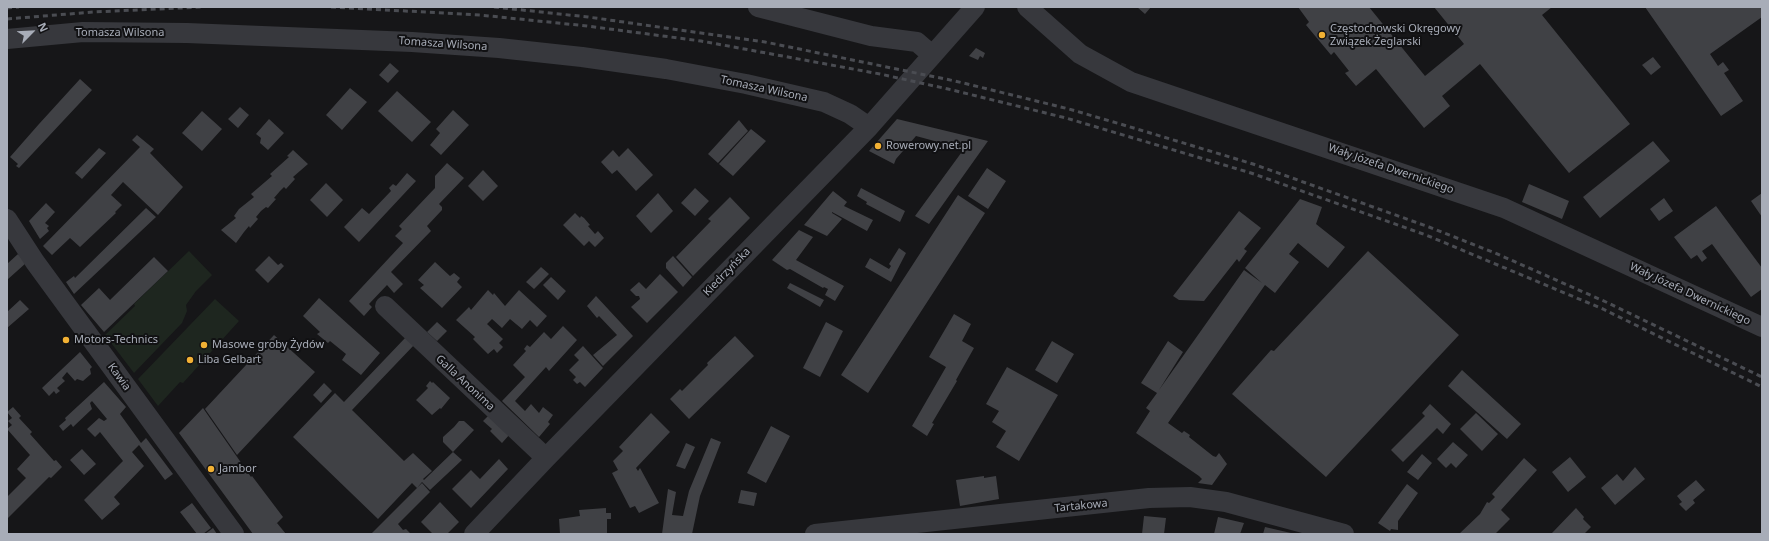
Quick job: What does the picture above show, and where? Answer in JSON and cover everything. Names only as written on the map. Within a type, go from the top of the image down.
[{"type":"street","points":[[758,7],[871,36],[917,42],[932,55]]},
{"type":"street","name":"Kiedrzyńska","points":[[474,534],[546,458],[869,127],[975,7]]},
{"type":"street","name":"Wały Józefa Dwernickiego","points":[[1027,7],[1080,54],[1131,82],[1504,208],[1762,327]]},
{"type":"street","name":"Tomasza Wilsona","points":[[7,39],[83,32],[187,33],[412,42],[500,48],[582,57],[666,69],[746,84],[824,102],[850,114],[869,127]]},
{"type":"street","name":"Kawia","points":[[7,219],[40,268],[234,534]]},
{"type":"street","name":"Galla Anonima","points":[[386,306],[546,458]]},
{"type":"street","name":"Tartakowa","points":[[815,534],[1149,498],[1190,497],[1226,502],[1344,534]]},
{"type":"shaded area","points":[[189,251],[212,275],[196,291],[186,305],[187,311],[182,323],[134,373],[105,335],[135,306],[134,304]]},
{"type":"shaded area","points":[[215,299],[239,321],[183,383],[180,382],[158,406],[138,379]]},
{"type":"building","points":[[1137,7],[1151,7],[1145,14]]},
{"type":"building","points":[[1298,7],[1369,7],[1425,76],[1464,44],[1434,7],[1552,7],[1542,15],[1630,124],[1569,173],[1480,64],[1442,96],[1450,106],[1424,128],[1376,69],[1356,86],[1345,73],[1349,71],[1334,52],[1331,55],[1306,25],[1309,22]]},
{"type":"building","points":[[1645,7],[1762,7],[1762,17],[1710,54],[1718,66],[1723,62],[1729,70],[1724,73],[1743,101],[1721,116]]},
{"type":"building","points":[[976,48],[985,53],[983,58],[980,56],[978,60],[969,56]]},
{"type":"building","points":[[1653,57],[1661,67],[1651,75],[1642,65]]},
{"type":"building","points":[[390,63],[399,71],[388,83],[379,75]]},
{"type":"building","points":[[80,79],[92,90],[19,168],[16,166],[18,164],[10,157]]},
{"type":"building","points":[[350,88],[367,102],[342,130],[326,115]]},
{"type":"building","points":[[397,91],[431,122],[412,142],[378,111]]},
{"type":"building","points":[[240,107],[249,115],[238,128],[228,119]]},
{"type":"building","points":[[453,110],[469,125],[441,155],[430,145],[440,133],[436,129]]},
{"type":"building","points":[[202,111],[222,129],[202,151],[182,133]]},
{"type":"building","points":[[269,119],[284,133],[268,150],[260,143],[261,138],[256,134]]},
{"type":"building","points":[[897,119],[988,141],[929,224],[915,216],[964,149],[916,136],[896,159],[894,164],[869,151]]},
{"type":"building","points":[[739,120],[748,131],[718,163],[708,154]]},
{"type":"building","points":[[751,129],[766,141],[733,176],[719,164]]},
{"type":"building","points":[[137,135],[154,149],[150,153],[183,187],[158,215],[123,182],[111,195],[122,205],[115,212],[116,213],[80,247],[70,238],[52,255],[43,246],[140,147],[132,140]]},
{"type":"building","points":[[1653,141],[1670,161],[1600,218],[1583,197]]},
{"type":"building","points":[[99,148],[106,153],[82,179],[75,173]]},
{"type":"building","points":[[628,148],[653,175],[636,191],[617,170],[612,174],[601,162],[613,150],[619,157]]},
{"type":"building","points":[[293,150],[308,164],[293,177],[295,179],[286,189],[284,187],[280,191],[274,198],[276,199],[268,208],[266,207],[261,211],[256,217],[258,219],[250,228],[249,226],[236,243],[221,230],[236,218],[234,216],[239,209],[254,197],[251,194],[272,176],[270,174],[289,157],[287,156]]},
{"type":"building","points":[[447,163],[464,178],[439,204],[442,207],[442,210],[427,226],[431,231],[391,272],[403,284],[394,293],[387,285],[369,304],[372,307],[364,316],[349,301],[403,243],[395,236],[402,229],[399,226],[435,188],[435,176]]},
{"type":"building","points":[[987,168],[1006,181],[988,209],[968,196]]},
{"type":"building","points":[[483,170],[498,186],[483,201],[468,186]]},
{"type":"building","points":[[407,173],[416,181],[359,242],[344,227],[362,208],[369,214],[391,191],[389,188],[393,184],[396,186]]},
{"type":"building","points":[[326,183],[343,200],[327,217],[310,200]]},
{"type":"building","points":[[1529,184],[1569,201],[1562,219],[1522,202]]},
{"type":"building","points":[[695,188],[709,201],[695,216],[681,203]]},
{"type":"building","points":[[861,188],[905,211],[900,222],[866,204],[867,202],[857,196]]},
{"type":"building","points":[[833,191],[847,202],[844,206],[873,220],[867,231],[832,212],[842,219],[827,236],[804,225]]},
{"type":"building","points":[[658,193],[673,211],[651,233],[636,216]]},
{"type":"building","points":[[1762,193],[1762,217],[1751,201]]},
{"type":"building","points":[[958,195],[985,213],[868,393],[841,375]]},
{"type":"building","points":[[730,197],[750,218],[693,276],[676,257],[711,221],[708,219]]},
{"type":"building","points":[[1664,198],[1673,211],[1659,221],[1650,209]]},
{"type":"building","points":[[1300,199],[1322,207],[1316,224],[1345,247],[1328,268],[1298,243],[1289,254],[1299,262],[1275,293],[1265,285],[1168,423],[1182,433],[1184,431],[1190,435],[1189,437],[1213,456],[1216,457],[1219,453],[1227,464],[1212,485],[1198,483],[1202,479],[1199,476],[1136,433],[1150,411],[1146,408],[1157,393],[1141,383],[1168,341],[1183,352],[1159,390],[1244,270],[1262,283],[1245,268]]},
{"type":"building","points":[[46,203],[55,212],[45,223],[49,226],[47,228],[49,231],[40,239],[29,221]]},
{"type":"building","points":[[1716,206],[1762,268],[1762,289],[1751,297],[1712,244],[1702,251],[1707,258],[1702,262],[1697,255],[1691,259],[1674,237]]},
{"type":"building","points":[[146,208],[156,217],[74,294],[66,282],[74,276],[75,278]]},
{"type":"building","points":[[1239,211],[1261,228],[1244,249],[1247,251],[1239,262],[1237,259],[1204,301],[1179,300],[1173,296]]},
{"type":"building","points":[[575,213],[580,218],[581,216],[584,218],[590,225],[588,226],[595,234],[598,231],[604,238],[595,247],[589,241],[584,246],[563,225]]},
{"type":"building","points":[[799,230],[813,237],[796,260],[844,286],[835,301],[825,295],[828,289],[823,288],[790,269],[787,270],[772,260]]},
{"type":"building","points":[[899,248],[906,253],[891,282],[865,267],[870,258],[889,269],[891,266],[889,264]]},
{"type":"building","points":[[1368,251],[1459,335],[1326,477],[1232,394],[1271,350],[1274,351]]},
{"type":"building","points":[[18,254],[26,263],[7,280],[7,264]]},
{"type":"building","points":[[269,256],[278,265],[281,263],[284,266],[268,283],[255,270]]},
{"type":"building","points":[[673,256],[692,277],[683,287],[666,268],[666,263]]},
{"type":"building","points":[[154,257],[168,271],[104,332],[81,305],[99,288],[110,300]]},
{"type":"building","points":[[435,262],[450,276],[454,273],[460,278],[457,282],[462,287],[442,308],[420,288],[424,285],[418,280]]},
{"type":"building","points":[[541,267],[549,274],[534,289],[526,282]]},
{"type":"building","points":[[660,274],[678,292],[647,323],[631,307],[640,299],[639,296],[636,296],[630,290],[639,282],[646,289]]},
{"type":"building","points":[[551,277],[566,291],[558,300],[543,285]]},
{"type":"building","points":[[790,283],[824,300],[820,307],[787,288]]},
{"type":"building","points":[[488,290],[493,295],[494,293],[505,306],[519,290],[547,316],[537,327],[530,320],[522,329],[510,319],[502,328],[492,319],[487,324],[503,339],[499,343],[503,347],[497,353],[494,349],[488,354],[473,339],[475,337],[456,320],[469,307],[471,310]]},
{"type":"building","points":[[596,296],[633,336],[603,366],[593,355],[617,335],[599,316],[597,318],[587,306]]},
{"type":"building","points":[[319,298],[380,353],[361,375],[342,360],[346,354],[330,341],[328,343],[317,334],[320,332],[303,316]]},
{"type":"building","points":[[20,300],[29,309],[7,328],[7,312]]},
{"type":"building","points":[[954,314],[971,324],[962,341],[974,348],[956,380],[957,381],[932,423],[934,424],[927,436],[912,426],[946,367],[929,357]]},
{"type":"building","points":[[437,322],[447,331],[437,341],[427,332]]},
{"type":"building","points":[[826,322],[843,331],[820,377],[803,368]]},
{"type":"building","points":[[563,326],[577,340],[549,371],[546,367],[515,401],[525,411],[531,404],[539,413],[543,407],[553,415],[548,422],[550,424],[539,437],[502,401],[525,377],[513,365],[526,351],[524,349],[527,345],[530,347],[544,332],[551,339]]},
{"type":"building","points":[[274,335],[315,372],[237,455],[205,409]]},
{"type":"building","points":[[735,336],[754,356],[689,419],[670,399],[680,389],[682,391],[708,365],[707,363]]},
{"type":"building","points":[[406,337],[415,344],[352,410],[404,461],[413,453],[432,471],[423,479],[424,480],[453,452],[462,460],[430,490],[422,482],[417,488],[412,483],[378,519],[293,437],[335,393],[344,402]]},
{"type":"building","points":[[1052,341],[1074,354],[1057,383],[1035,370]]},
{"type":"building","points":[[583,346],[603,368],[585,387],[580,382],[577,384],[573,380],[576,377],[569,370],[579,360],[574,355]]},
{"type":"building","points":[[80,352],[92,367],[90,369],[91,374],[83,381],[77,379],[75,381],[67,372],[62,378],[65,381],[57,388],[60,391],[56,394],[54,391],[49,396],[42,388]]},
{"type":"building","points":[[1007,367],[1058,395],[1019,461],[996,447],[1006,431],[992,422],[999,411],[986,404]]},
{"type":"building","points":[[1462,370],[1521,424],[1507,439],[1448,386]]},
{"type":"building","points":[[430,381],[450,398],[441,409],[440,408],[432,415],[416,400],[428,388],[426,386]]},
{"type":"building","points":[[104,382],[126,407],[120,414],[141,443],[146,438],[173,474],[165,480],[139,445],[132,452],[144,466],[114,497],[120,504],[102,520],[84,500],[123,461],[100,432],[95,437],[87,429],[99,418],[104,421],[107,419],[92,401],[90,403],[92,409],[73,427],[71,424],[63,431],[59,426],[66,420],[65,418]]},
{"type":"building","points":[[324,383],[332,391],[321,403],[313,395]]},
{"type":"building","points":[[1430,404],[1451,424],[1443,434],[1437,428],[1403,462],[1391,450],[1425,416],[1422,413]]},
{"type":"building","points":[[13,407],[21,416],[19,418],[32,432],[30,434],[54,461],[56,460],[62,467],[51,478],[49,477],[7,519],[7,497],[26,478],[17,469],[30,455],[7,429],[12,425],[8,421],[12,418],[7,412]]},
{"type":"building","points":[[203,408],[251,477],[252,476],[283,517],[277,523],[286,534],[253,534],[179,433]]},
{"type":"building","points":[[651,413],[670,432],[636,468],[638,471],[640,468],[659,503],[639,513],[635,506],[630,508],[612,473],[618,470],[613,461],[623,451],[619,447]]},
{"type":"building","points":[[1476,413],[1498,434],[1482,451],[1460,429]]},
{"type":"building","points":[[489,415],[510,434],[502,443],[490,431],[492,429],[483,421]]},
{"type":"building","points":[[459,421],[464,421],[474,430],[453,452],[443,442],[443,437]]},
{"type":"building","points":[[771,426],[790,436],[766,483],[747,473]]},
{"type":"building","points":[[711,438],[721,442],[700,496],[692,534],[662,534],[668,489],[676,492],[672,515],[683,516],[689,491]]},
{"type":"building","points":[[1453,442],[1468,455],[1456,468],[1451,463],[1446,468],[1437,459]]},
{"type":"building","points":[[686,443],[695,447],[685,469],[676,466]]},
{"type":"building","points":[[82,449],[96,464],[84,475],[70,460]]},
{"type":"building","points":[[1422,454],[1432,463],[1418,480],[1407,472]]},
{"type":"building","points":[[1570,457],[1586,477],[1568,492],[1552,472]]},
{"type":"building","points":[[1524,458],[1537,470],[1501,510],[1510,519],[1495,534],[1459,534],[1480,514],[1487,502],[1489,503],[1495,497],[1492,494]]},
{"type":"building","points":[[499,459],[508,469],[471,508],[452,489],[471,470],[480,479]]},
{"type":"building","points":[[1635,467],[1645,479],[1615,505],[1601,488],[1617,474],[1623,481]]},
{"type":"building","points":[[984,476],[984,478],[996,476],[999,499],[960,506],[956,480]]},
{"type":"building","points":[[1696,480],[1705,490],[1693,500],[1695,503],[1686,511],[1679,504],[1682,502],[1677,496]]},
{"type":"building","points":[[422,483],[430,492],[398,524],[403,530],[406,529],[411,534],[371,534]]},
{"type":"building","points":[[1407,484],[1418,493],[1398,521],[1398,530],[1391,529],[1390,531],[1378,523]]},
{"type":"building","points":[[741,490],[757,493],[754,506],[738,503]]},
{"type":"building","points":[[440,502],[459,522],[447,534],[433,534],[421,522]]},
{"type":"building","points":[[192,503],[211,528],[203,534],[197,534],[180,512]]},
{"type":"building","points":[[606,508],[606,513],[611,513],[611,519],[607,519],[607,534],[560,534],[559,519],[580,516],[579,510]]},
{"type":"building","points":[[1576,508],[1584,517],[1583,519],[1591,527],[1584,534],[1553,534],[1552,533]]},
{"type":"building","points":[[1144,516],[1166,518],[1164,534],[1142,534]]},
{"type":"building","points":[[1218,517],[1244,523],[1240,534],[1214,534]]},
{"type":"building","points":[[1265,527],[1291,533],[1291,534],[1263,534]]},
{"type":"building","points":[[213,528],[217,534],[205,534]]},
{"type":"railway","points":[[7,8],[19,7]]},
{"type":"railway","points":[[7,19],[93,12],[202,7]]},
{"type":"railway","points":[[331,7],[480,15],[587,26],[701,41],[880,74],[1066,118],[1251,173],[1426,235],[1603,309],[1762,387]]},
{"type":"railway","points":[[494,7],[588,17],[765,42],[955,81],[1069,109],[1253,164],[1429,227],[1495,253],[1606,302],[1762,377]]},
{"type":"place","name":"Częstochowski Okręgowy Związek Żeglarski","points":[[1322,35]]},
{"type":"place","name":"Rowerowy.net.pl","points":[[878,146]]},
{"type":"place","name":"Motors-Technics","points":[[66,340]]},
{"type":"place","name":"Masowe groby Żydów","points":[[204,345]]},
{"type":"place","name":"Liba Gelbart","points":[[190,360]]},
{"type":"place","name":"Jambor","points":[[211,469]]}]
